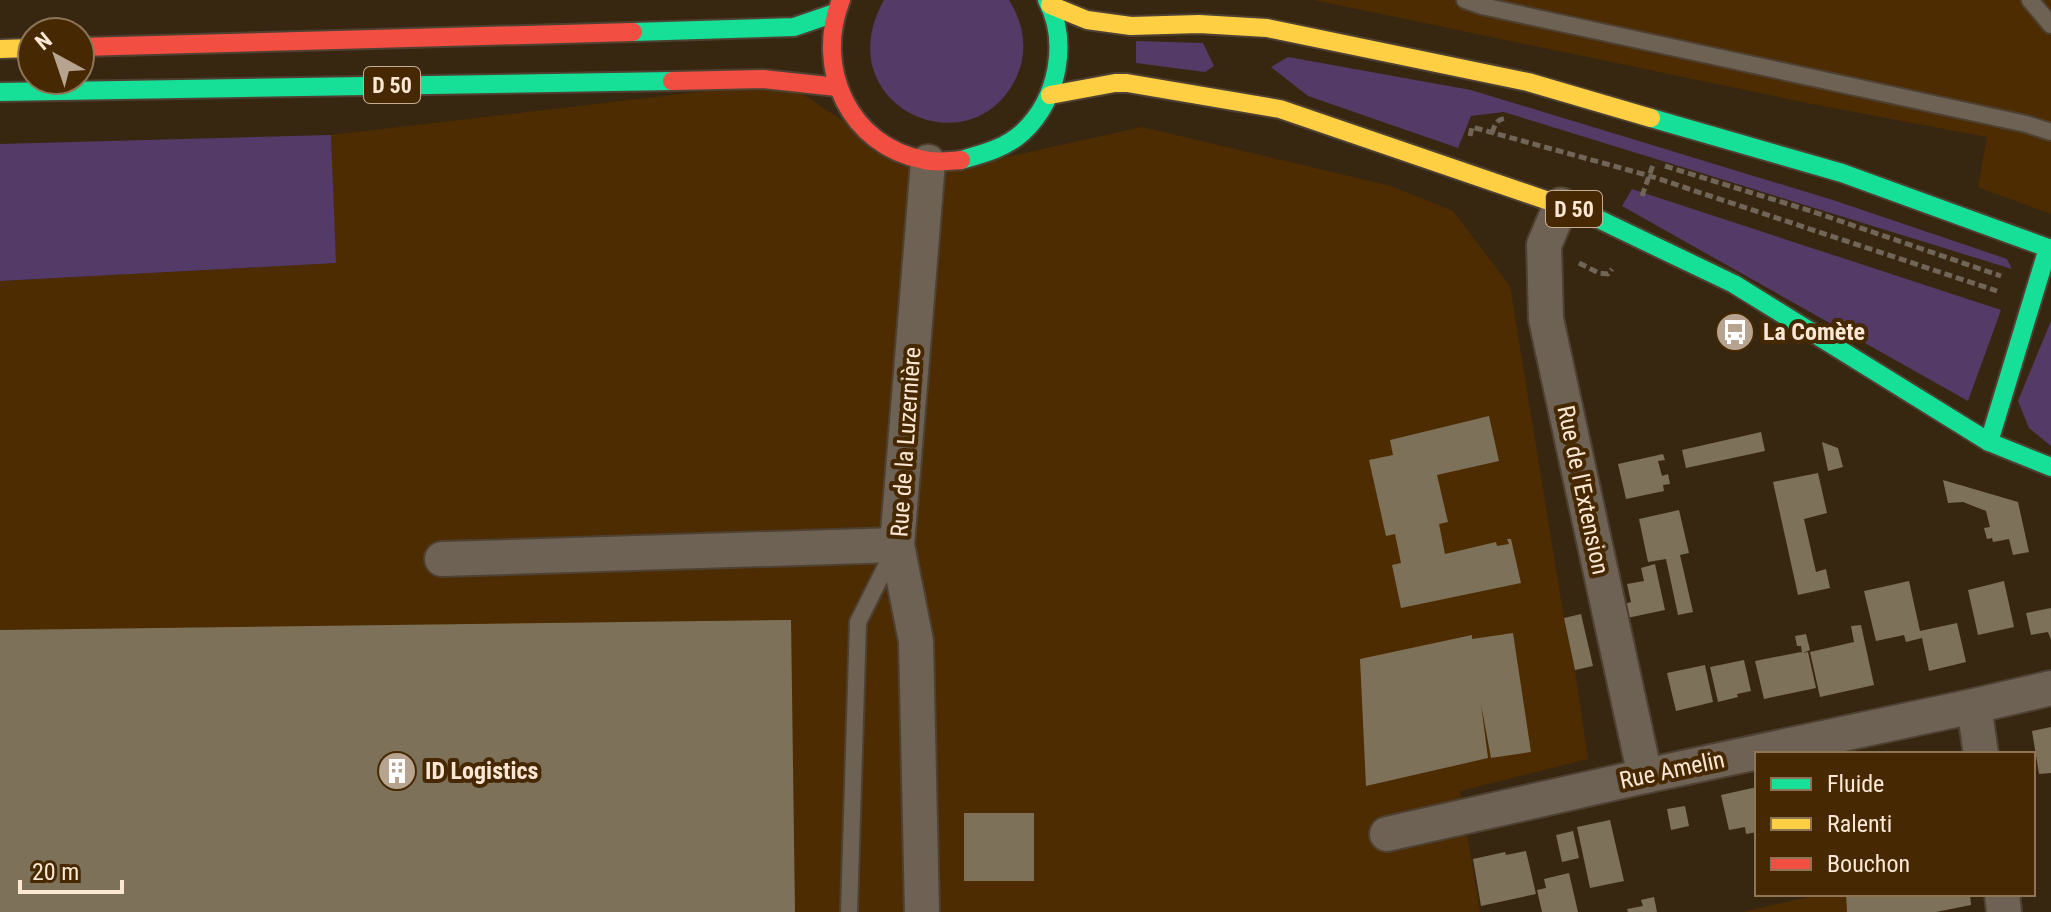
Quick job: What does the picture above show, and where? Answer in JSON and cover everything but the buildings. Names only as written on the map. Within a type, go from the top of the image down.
[{"type":"main road","points":[[1049,2],[1087,20],[1131,26],[1201,18],[1264,21],[1528,82],[1842,173],[2050,246],[1989,442]]},
{"type":"main road","points":[[838,6],[830,50],[834,78],[846,108],[859,125],[879,143],[902,155],[928,162],[961,162],[994,152],[1022,133],[1050,95],[1059,54],[1057,25],[1049,2]]},
{"type":"main road","name":"D 50","points":[[96,47],[794,27],[838,6]]},
{"type":"main road","name":"D 50","points":[[0,92],[763,79],[837,87]]},
{"type":"main road","name":"D 50","points":[[1050,95],[1127,83],[1280,109],[1588,214],[1734,284],[1989,442],[2051,467]]},
{"type":"street","name":"Rue de la Luzernière","points":[[922,912],[916,641],[897,545],[928,162]]},
{"type":"street","name":"Rue de l'Extension","points":[[1561,205],[1544,245],[1546,319],[1645,776]]},
{"type":"street","points":[[442,559],[897,545]]},
{"type":"street","name":"Rue Amelin","points":[[1758,752],[2051,688]]},
{"type":"street","points":[[1974,706],[1981,752]]},
{"type":"street","name":"Rue Amelin","points":[[1387,834],[1755,753]]},
{"type":"lane","points":[[1465,0],[2051,132]]},
{"type":"lane","points":[[2030,0],[2051,25]]},
{"type":"lane","points":[[849,912],[858,622],[897,545]]},
{"type":"path","points":[[1495,124],[1505,118],[1515,120]]},
{"type":"path","points":[[1458,169],[1472,127],[1650,176],[2035,295]]},
{"type":"path","points":[[1640,158],[1814,212],[2035,295]]},
{"type":"path","points":[[1599,273],[1608,274],[1613,268]]},
{"type":"shaded area","points":[[884,0],[1009,0],[1019,20],[1023,40],[1022,61],[1014,82],[992,108],[965,121],[936,122],[909,113],[887,94],[873,69],[871,37]]},
{"type":"shaded area","points":[[1314,0],[2051,0],[2051,214],[1978,187],[1987,137],[1807,103]]},
{"type":"shaded area","points":[[1136,41],[1203,43],[1214,66],[1205,72],[1136,63]]},
{"type":"shaded area","points":[[1288,57],[1471,90],[1836,201],[2007,259],[2012,269],[1504,112],[1471,116],[1458,148],[1308,96],[1271,67]]},
{"type":"shaded area","points":[[784,82],[926,175],[1142,127],[1391,186],[1453,211],[1510,286],[1588,759],[1460,791],[1480,912],[0,912],[0,281],[335,263],[331,135]]},
{"type":"shaded area","points":[[331,135],[336,263],[0,281],[0,144]]},
{"type":"shaded area","points":[[1632,189],[2001,310],[1968,401],[1622,206]]},
{"type":"shaded area","points":[[2051,321],[2051,446],[2029,428],[2018,401]]},
{"type":"shaded area","points":[[1814,896],[1846,896],[1847,912],[1742,912]]},
{"type":"traffic: fast","points":[[961,160],[994,150],[1016,138],[1035,119],[1045,103],[1052,87],[1058,52],[1054,16],[1047,0]]},
{"type":"traffic: fast","points":[[633,32],[794,27],[835,13]]},
{"type":"traffic: fast","points":[[0,92],[672,81]]},
{"type":"traffic: fast","points":[[1651,118],[1842,173],[2051,249]]},
{"type":"traffic: fast","points":[[1575,210],[1734,284],[1989,442],[2051,467]]},
{"type":"traffic: fast","points":[[1989,442],[2048,248]]},
{"type":"traffic: slow","points":[[1050,5],[1087,20],[1131,26],[1199,24],[1267,28],[1528,82],[1651,118]]},
{"type":"traffic: slow","points":[[0,49],[16,48]]},
{"type":"traffic: slow","points":[[1050,95],[1127,83],[1280,109],[1575,210]]},
{"type":"traffic: jam","points":[[841,0],[834,26],[832,52],[844,100],[858,121],[876,139],[898,152],[928,161],[961,160]]},
{"type":"traffic: jam","points":[[96,47],[633,32]]},
{"type":"traffic: jam","points":[[672,81],[763,79],[837,87]]},
{"type":"place","name":"La Comète","points":[[1735,332]]},
{"type":"place","name":"ID Logistics","points":[[397,771]]}]
